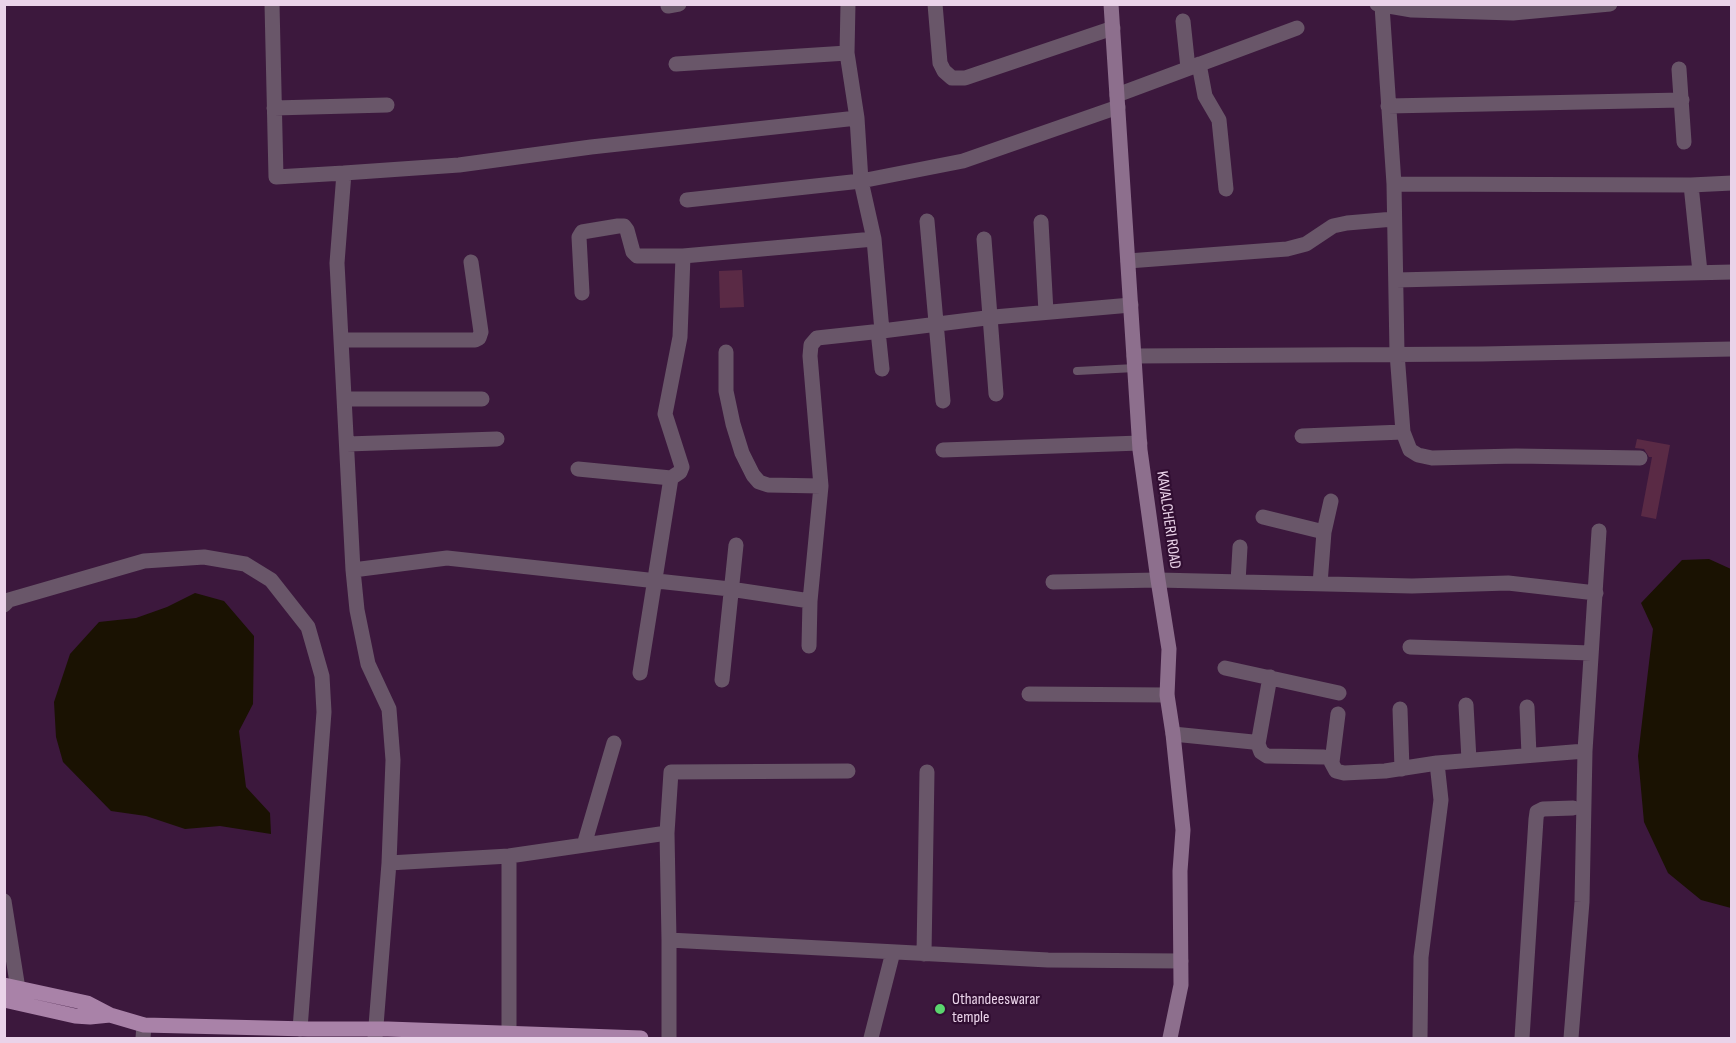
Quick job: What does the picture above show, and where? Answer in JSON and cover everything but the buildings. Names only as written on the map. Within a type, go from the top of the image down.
[{"type":"main road","points":[[11,987],[87,1003],[144,1032],[255,1033],[300,1029],[375,1034],[641,1038]]},
{"type":"main road","points":[[4,1000],[75,1016],[110,1015]]},
{"type":"street","points":[[273,4],[276,177],[459,165],[591,147],[856,118]]},
{"type":"street","points":[[848,4],[847,53],[856,118],[861,181],[874,239],[882,369]]},
{"type":"street","points":[[934,4],[940,63],[944,71],[952,78],[965,78],[1113,28]]},
{"type":"street","name":"KAVALCHERI ROAD","points":[[1111,4],[1140,443],[1169,649],[1167,695],[1183,830],[1180,872],[1181,985],[1170,1038]]},
{"type":"street","points":[[1610,4],[1513,9],[1380,5],[1394,184],[1397,353],[1403,432],[1410,450],[1418,455],[1432,458],[1516,456],[1640,458]]},
{"type":"street","points":[[1183,21],[1194,66],[1205,96],[1219,120],[1226,189]]},
{"type":"street","points":[[687,200],[861,181],[963,161],[1118,101],[1194,66],[1297,28]]},
{"type":"street","points":[[676,64],[847,53]]},
{"type":"street","points":[[1679,69],[1684,142]]},
{"type":"street","points":[[1388,106],[1682,100]]},
{"type":"street","points":[[274,108],[387,105]]},
{"type":"street","points":[[344,173],[337,263],[352,570],[368,664],[389,709],[393,760],[389,863],[375,1034]]},
{"type":"street","points":[[1394,184],[1691,185],[1731,183]]},
{"type":"street","points":[[1691,185],[1700,272]]},
{"type":"street","points":[[1128,261],[1287,249],[1306,244],[1333,226],[1394,219]]},
{"type":"street","points":[[927,221],[943,401]]},
{"type":"street","points":[[1041,222],[1046,312]]},
{"type":"street","points":[[582,293],[579,237],[582,232],[624,226],[633,252],[637,256],[683,256],[874,239]]},
{"type":"street","points":[[984,239],[996,394]]},
{"type":"street","points":[[578,469],[671,478],[680,472],[682,467],[664,414],[680,337],[683,256]]},
{"type":"street","points":[[342,340],[475,340],[479,338],[481,332],[471,262]]},
{"type":"street","points":[[1396,280],[1731,272]]},
{"type":"street","points":[[809,646],[810,601],[821,486],[810,356],[811,345],[817,338],[990,317],[1131,305]]},
{"type":"street","points":[[1135,362],[1397,353],[1482,354],[1731,349]]},
{"type":"street","points":[[726,352],[726,391],[733,424],[742,453],[753,475],[759,482],[768,485],[821,486]]},
{"type":"street","points":[[345,399],[482,399]]},
{"type":"street","points":[[1302,436],[1403,432]]},
{"type":"street","points":[[347,444],[497,438]]},
{"type":"street","points":[[943,450],[1140,443]]},
{"type":"street","points":[[640,673],[671,478]]},
{"type":"street","points":[[1320,584],[1324,532],[1331,501]]},
{"type":"street","points":[[1263,518],[1324,532]]},
{"type":"street","points":[[1571,1038],[1582,902],[1585,751],[1599,531]]},
{"type":"street","points":[[722,680],[736,544]]},
{"type":"street","points":[[1238,582],[1240,547]]},
{"type":"street","points":[[4,605],[9,600],[144,561],[204,556],[245,564],[271,580],[308,627],[322,676],[324,712],[300,1029]]},
{"type":"street","points":[[352,570],[447,558],[655,580],[810,601]]},
{"type":"street","points":[[1053,582],[1158,580],[1412,586],[1508,583],[1596,593]]},
{"type":"street","points":[[1410,647],[1591,653]]},
{"type":"street","points":[[1225,668],[1339,693]]},
{"type":"street","points":[[1270,677],[1258,744],[1261,752],[1267,756],[1324,757],[1332,762]]},
{"type":"street","points":[[1029,694],[1167,695]]},
{"type":"street","points":[[1466,705],[1469,760]]},
{"type":"street","points":[[1527,707],[1529,755]]},
{"type":"street","points":[[1400,709],[1402,769]]},
{"type":"street","points":[[1338,714],[1332,762],[1336,771],[1340,773],[1385,771],[1437,763],[1585,751]]},
{"type":"street","points":[[1173,734],[1258,744]]},
{"type":"street","points":[[584,845],[614,743]]},
{"type":"street","points":[[1420,1038],[1421,957],[1441,800],[1437,763]]},
{"type":"street","points":[[669,1038],[667,833],[671,772],[848,771]]},
{"type":"street","points":[[924,954],[927,772]]},
{"type":"street","points":[[1522,1038],[1537,812],[1543,809],[1573,808]]},
{"type":"street","points":[[389,863],[508,856],[667,833]]},
{"type":"street","points":[[508,856],[509,1035]]},
{"type":"street","points":[[4,901],[11,987]]},
{"type":"street","points":[[669,940],[1048,960],[1181,961]]},
{"type":"street","points":[[871,1038],[893,952]]},
{"type":"lane","points":[[1077,371],[1135,362]]},
{"type":"shaded area","points":[[1709,559],[1731,569],[1731,908],[1701,900],[1668,873],[1644,822],[1638,756],[1653,629],[1641,603],[1682,560]]},
{"type":"shaded area","points":[[195,593],[224,601],[254,636],[253,704],[239,731],[246,787],[270,813],[271,834],[220,826],[185,829],[146,816],[111,811],[63,762],[56,737],[54,702],[70,654],[99,622],[136,618],[167,607]]},
{"type":"place","name":"Othandeeswarar temple","points":[[940,1009]]}]
